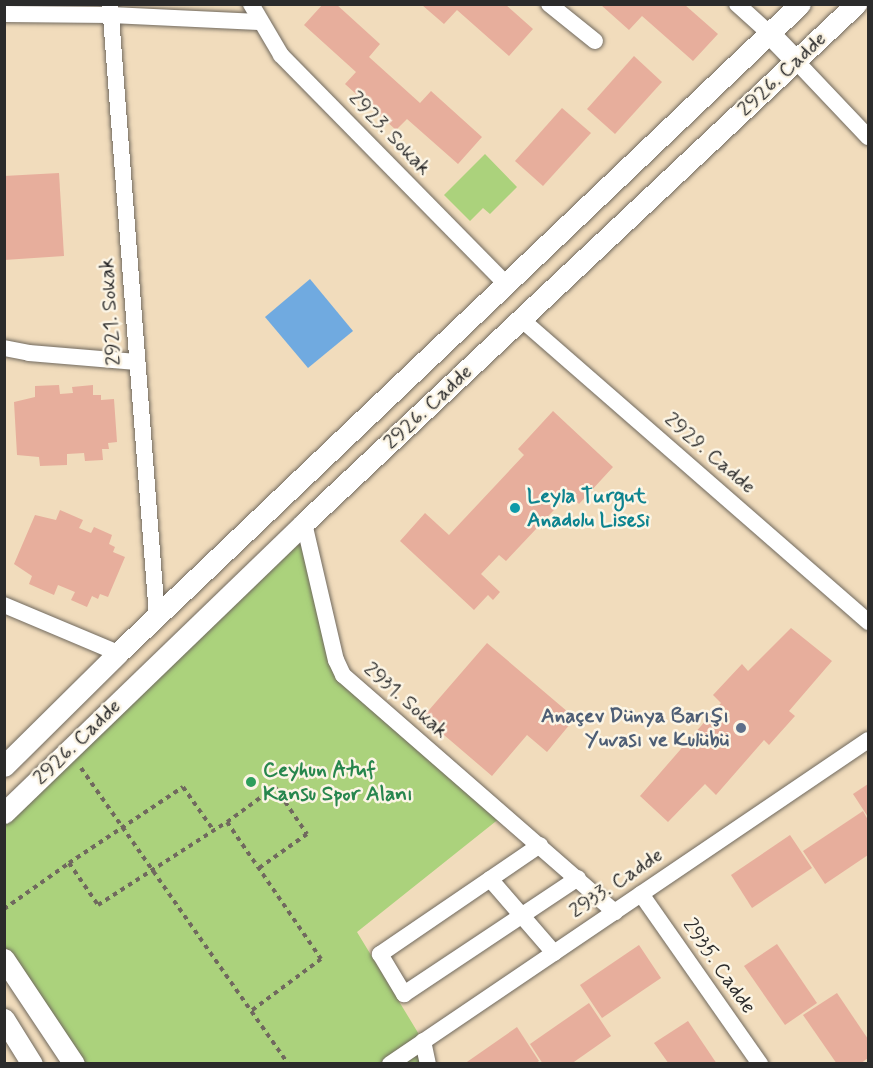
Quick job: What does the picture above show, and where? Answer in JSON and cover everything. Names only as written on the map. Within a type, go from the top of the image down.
[{"type":"street","points":[[549,4],[596,41]]},
{"type":"street","points":[[737,4],[769,33],[868,137]]},
{"type":"street","name":"2926. Cadde","points":[[4,766],[118,653],[800,4]]},
{"type":"street","name":"2926. Cadde","points":[[4,813],[304,523],[856,4]]},
{"type":"street","points":[[4,14],[111,10],[257,10]]},
{"type":"street","name":"2921. Sokak","points":[[111,10],[157,616]]},
{"type":"street","name":"2923. Sokak","points":[[257,10],[281,55],[507,285]]},
{"type":"street","name":"2929. Cadde","points":[[521,319],[868,622]]},
{"type":"street","points":[[4,348],[29,353],[137,362]]},
{"type":"street","name":"2931. Sokak","points":[[304,523],[336,660],[343,675],[615,912]]},
{"type":"street","points":[[4,605],[118,653]]},
{"type":"street","name":"2933. Cadde","points":[[390,1064],[868,740]]},
{"type":"street","points":[[540,845],[380,954],[404,994],[578,878]]},
{"type":"street","points":[[490,879],[554,953]]},
{"type":"street","name":"2935. Cadde","points":[[641,894],[760,1064]]},
{"type":"street","points":[[4,959],[74,1064]]},
{"type":"street","points":[[4,1019],[32,1064]]},
{"type":"street","points":[[423,1041],[428,1064]]},
{"type":"path","points":[[68,750],[288,1064]]},
{"type":"path","points":[[4,909],[183,787],[214,831]]},
{"type":"path","points":[[69,863],[98,905],[214,831],[275,787],[307,834],[259,868]]},
{"type":"path","points":[[227,822],[321,959],[251,1011]]},
{"type":"green space","points":[[485,154],[517,187],[490,214],[483,208],[470,221],[444,195]]},
{"type":"green space","name":"Ceyhun Atuf Kansu Spor Alanı","points":[[304,523],[336,660],[505,814],[357,932],[423,1041],[428,1063],[74,1064],[5,959],[4,813]]},
{"type":"water","points":[[310,279],[353,331],[308,368],[265,317]]},
{"type":"building","points":[[323,4],[336,4],[380,44],[369,57],[420,103],[431,91],[482,137],[458,164],[407,119],[396,130],[345,84],[356,72],[304,25]]},
{"type":"building","points":[[422,5],[506,5],[533,29],[509,56],[457,10],[444,24]]},
{"type":"building","points":[[601,5],[685,5],[718,34],[693,61],[642,16],[629,30]]},
{"type":"building","points":[[634,56],[662,82],[615,134],[587,109]]},
{"type":"building","points":[[562,108],[591,133],[543,186],[515,161]]},
{"type":"building","points":[[59,173],[64,256],[4,260],[4,176]]},
{"type":"building","points":[[59,385],[60,394],[73,393],[72,387],[93,385],[93,395],[101,395],[101,400],[114,399],[117,442],[108,443],[109,449],[102,449],[103,460],[85,461],[84,453],[67,454],[67,465],[40,466],[39,457],[17,455],[14,402],[35,397],[35,386]]},
{"type":"building","name":"Leyla Turgut Anadolu Lisesi","points":[[553,411],[613,467],[579,504],[569,494],[506,561],[499,555],[481,574],[500,592],[493,600],[488,595],[474,610],[400,541],[425,513],[449,535],[524,455],[518,449]]},
{"type":"building","points":[[60,510],[83,520],[79,528],[91,533],[94,527],[112,535],[109,544],[115,547],[113,552],[125,557],[108,597],[100,594],[98,599],[92,596],[87,607],[71,600],[75,592],[58,585],[54,595],[29,584],[32,576],[14,564],[35,515],[56,520]]},
{"type":"building","name":"Anaçev Dünya Barışı Yuvası ve Kulübü","points":[[791,628],[832,661],[789,711],[795,716],[769,745],[764,740],[716,795],[705,784],[668,822],[640,796],[721,703],[713,695],[742,664],[748,671]]},
{"type":"building","points":[[487,643],[575,718],[547,752],[527,735],[492,776],[423,717]]},
{"type":"building","points":[[868,784],[868,817],[853,794]]},
{"type":"building","points":[[863,811],[868,820],[868,855],[825,884],[803,851]]},
{"type":"building","points":[[790,835],[812,868],[752,908],[731,875]]},
{"type":"building","points":[[777,944],[817,1003],[785,1025],[744,966]]},
{"type":"building","points":[[639,945],[661,978],[602,1018],[580,985]]},
{"type":"building","points":[[837,993],[868,1039],[868,1058],[860,1064],[837,1064],[803,1015]]},
{"type":"building","points":[[589,1003],[611,1036],[571,1064],[543,1064],[530,1044]]},
{"type":"building","points":[[688,1021],[717,1064],[669,1064],[654,1043]]},
{"type":"building","points":[[517,1027],[539,1061],[535,1064],[464,1064]]},
{"type":"place","name":"Leyla Turgut Anadolu Lisesi","points":[[515,508]]},
{"type":"place","name":"Anaçev Dünya Barışı Yuvası ve Kulübü","points":[[741,728]]},
{"type":"place","name":"Ceyhun Atuf Kansu Spor Alanı","points":[[251,782]]}]
